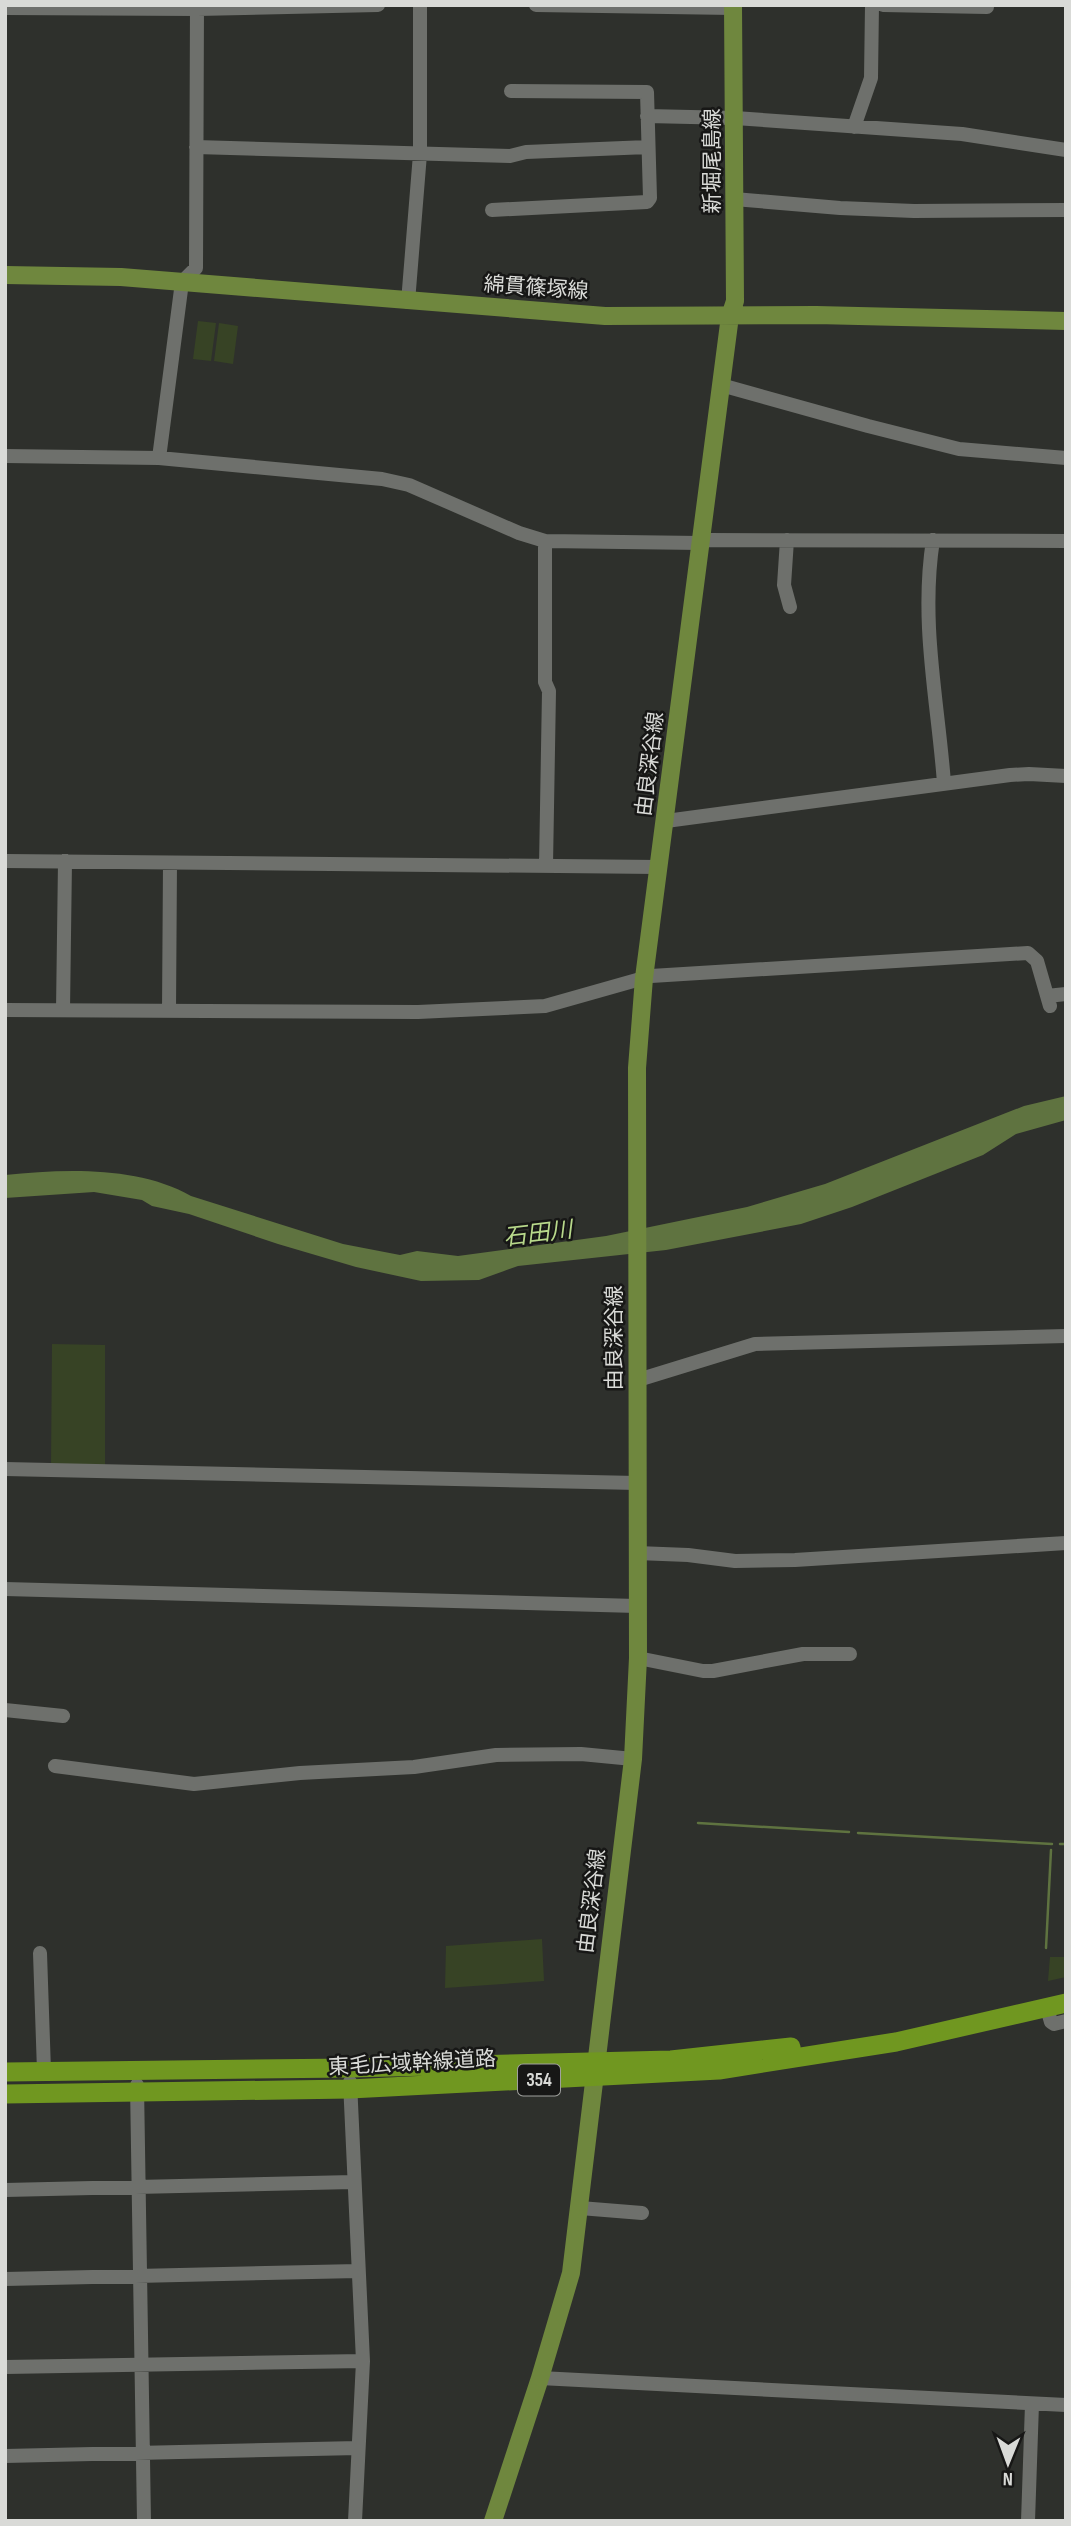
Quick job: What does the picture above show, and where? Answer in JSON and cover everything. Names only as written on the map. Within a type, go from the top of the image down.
[{"type":"highway","name":"東毛広域幹線道路","points":[[5,2094],[350,2089],[595,2069],[781,2048],[895,2030],[1066,1990]]},
{"type":"highway","name":"東毛広域幹線道路","points":[[5,2072],[349,2068],[708,2071],[896,2042],[1056,2005]]},
{"type":"main road","name":"新堀尾島線","points":[[730,316],[735,302],[733,6]]},
{"type":"main road","name":"綿貫篠塚線","points":[[5,275],[80,275],[605,316],[830,315],[1066,321]]},
{"type":"main road","name":"由良深谷線","points":[[493,2521],[571,2273],[633,1759],[638,1658],[637,1068],[658,867],[730,316]]},
{"type":"street","points":[[5,8],[378,5]]},
{"type":"street","points":[[408,302],[421,154],[420,5]]},
{"type":"street","points":[[536,5],[733,6]]},
{"type":"street","points":[[854,127],[871,78],[872,5]]},
{"type":"street","points":[[883,5],[987,5]]},
{"type":"street","points":[[159,458],[181,282],[196,268],[197,7]]},
{"type":"street","points":[[492,210],[647,202],[650,198],[647,92],[511,91]]},
{"type":"street","points":[[647,117],[735,118],[962,134],[1066,150]]},
{"type":"street","points":[[196,147],[510,156],[526,152],[648,147]]},
{"type":"street","points":[[734,199],[853,209],[1066,210]]},
{"type":"street","points":[[721,385],[958,449],[1066,458]]},
{"type":"street","points":[[5,456],[159,458],[382,479],[410,485],[519,533],[545,541],[1066,541]]},
{"type":"street","points":[[787,540],[784,585],[790,607]]},
{"type":"street","points":[[933,540],[927,575],[928,630],[944,783]]},
{"type":"street","points":[[545,541],[545,682],[549,691],[546,866]]},
{"type":"street","points":[[666,821],[944,783],[1029,774],[1066,776]]},
{"type":"street","points":[[5,861],[658,867]]},
{"type":"street","points":[[63,1010],[65,862]]},
{"type":"street","points":[[169,1011],[170,863]]},
{"type":"street","points":[[5,1010],[418,1012],[545,1006],[645,978],[1028,953],[1037,961],[1049,1001],[1066,994]]},
{"type":"street","points":[[638,1380],[755,1344],[1066,1336]]},
{"type":"street","points":[[5,1469],[637,1483]]},
{"type":"street","points":[[637,1553],[734,1560],[795,1560],[1066,1542]]},
{"type":"street","points":[[5,1589],[637,1606]]},
{"type":"street","points":[[638,1658],[713,1671],[803,1654],[850,1654]]},
{"type":"street","points":[[5,1710],[63,1716]]},
{"type":"street","points":[[55,1766],[194,1784],[300,1773],[414,1767],[496,1755],[581,1754],[633,1759]]},
{"type":"street","points":[[40,1953],[44,2071]]},
{"type":"street","points":[[1056,2005],[1051,2022],[1054,2024],[1066,2021]]},
{"type":"street","points":[[349,2068],[363,2361],[355,2521]]},
{"type":"street","points":[[134,2070],[138,2093],[144,2521]]},
{"type":"street","points":[[5,2190],[353,2182]]},
{"type":"street","points":[[580,2208],[642,2213]]},
{"type":"street","points":[[5,2279],[358,2271]]},
{"type":"street","points":[[5,2367],[363,2361]]},
{"type":"street","points":[[540,2378],[1066,2405]]},
{"type":"street","points":[[1028,2521],[1032,2404]]},
{"type":"street","points":[[5,2456],[358,2448]]},
{"type":"shaded area","points":[[198,321],[216,323],[211,361],[193,359]]},
{"type":"shaded area","points":[[219,323],[238,326],[233,364],[214,361]]},
{"type":"shaded area","points":[[1066,1096],[1066,1120],[1016,1134],[983,1155],[852,1207],[801,1224],[666,1250],[518,1266],[479,1280],[421,1281],[356,1267],[189,1214],[152,1206],[142,1200],[94,1192],[5,1198],[5,1175],[76,1171],[125,1175],[148,1179],[191,1196],[343,1244],[400,1255],[417,1251],[458,1256],[606,1236],[747,1207],[825,1184],[1024,1106]]},
{"type":"shaded area","points":[[52,1344],[105,1345],[105,1466],[51,1466]]},
{"type":"shaded area","points":[[542,1939],[544,1981],[445,1988],[446,1946]]},
{"type":"shaded area","points":[[1050,1957],[1066,1957],[1066,1977],[1048,1981]]},
{"type":"waterway","points":[[698,1823],[849,1832]]},
{"type":"waterway","points":[[858,1833],[1052,1844]]},
{"type":"waterway","points":[[1060,1844],[1066,1844]]},
{"type":"waterway","points":[[1046,1948],[1051,1850]]},
{"type":"water label","name":"石田川","points":[[538,1234]]}]
